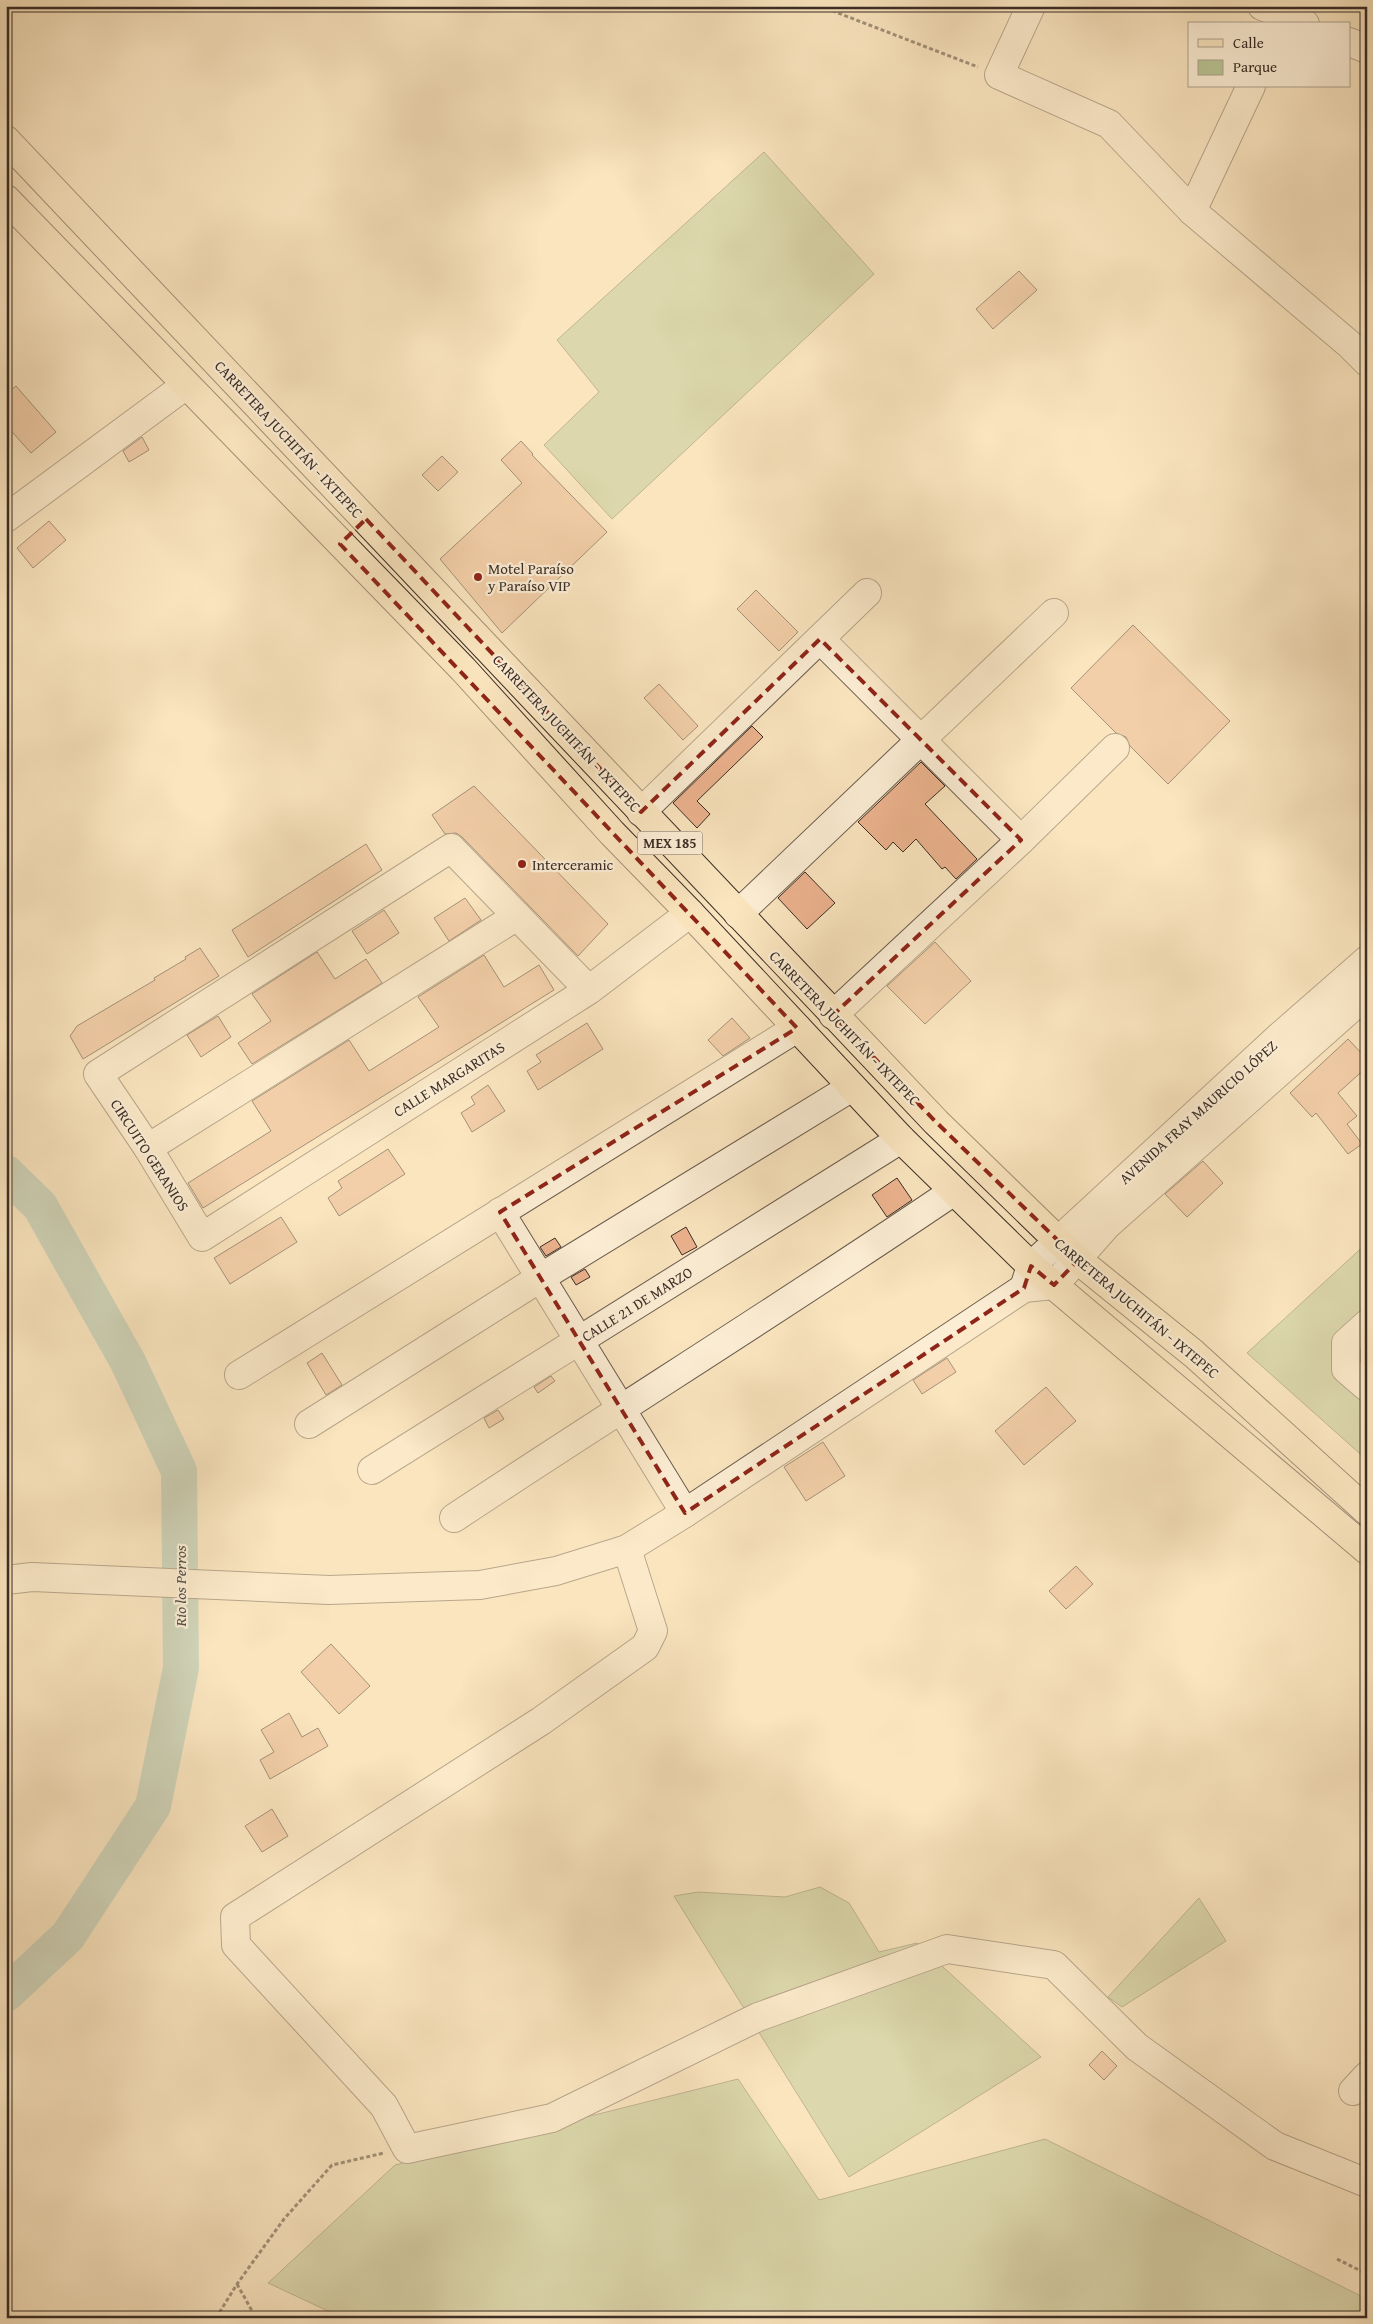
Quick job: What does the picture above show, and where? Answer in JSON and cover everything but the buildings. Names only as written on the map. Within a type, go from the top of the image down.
[{"type":"main road","name":"CARRETERA JUCHITÁN - IXTEPEC","points":[[6,140],[936,1122],[1078,1260],[1194,1354],[1367,1511]]},
{"type":"main road","name":"MEX 185","points":[[10,210],[186,385],[463,669],[612,833],[690,913],[901,1139],[954,1191],[1027,1277],[1054,1285],[1367,1550]]},
{"type":"main road","points":[[340,544],[366,519]]},
{"type":"street","points":[[1031,6],[999,75],[1109,124],[1192,212],[1335,332],[1367,362]]},
{"type":"street","points":[[1350,42],[1367,49]]},
{"type":"street","points":[[1192,212],[1251,88]]},
{"type":"street","points":[[6,518],[186,385]]},
{"type":"street","points":[[641,812],[867,593]]},
{"type":"street","points":[[738,914],[1054,613]]},
{"type":"street","points":[[820,639],[1021,840]]},
{"type":"street","points":[[833,1015],[1021,840],[1115,748]]},
{"type":"street","name":"CIRCUITO GERANIOS","points":[[202,1236],[148,1148],[98,1074],[451,848],[517,916]]},
{"type":"street","name":"CALLE MARGARITAS","points":[[202,1236],[589,990],[690,913]]},
{"type":"street","points":[[148,1148],[517,916],[589,990]]},
{"type":"street","name":"AVENIDA FRAY MAURICIO LÓPEZ","points":[[19,1579],[329,1590],[480,1585],[556,1571],[627,1549],[685,1513],[1027,1277],[1057,1240],[1279,1037],[1367,960]]},
{"type":"street","name":"AVENIDA FRAY MAURICIO LÓPEZ","points":[[1054,1285],[1108,1225],[1367,994]]},
{"type":"street","points":[[239,1375],[797,1028]]},
{"type":"street","points":[[309,1424],[540,1278],[852,1087]]},
{"type":"street","name":"CALLE 21 DE MARZO","points":[[372,1470],[901,1139]]},
{"type":"street","points":[[454,1518],[620,1408],[860,1255],[954,1191]]},
{"type":"street","points":[[500,1212],[685,1513]]},
{"type":"street","points":[[1367,1324],[1346,1343],[1346,1369],[1367,1387]]},
{"type":"street","points":[[627,1549],[653,1631],[645,1647],[540,1721],[235,1917],[236,1945],[384,2106],[407,2149],[552,2118],[758,2017],[947,1949],[1054,1965],[1137,2047],[1275,2146],[1367,2183]]},
{"type":"path","points":[[820,6],[999,75]]},
{"type":"path","points":[[216,2318],[237,2284],[284,2219],[332,2165],[407,2149]]},
{"type":"path","points":[[1337,2259],[1367,2274]]},
{"type":"path","points":[[237,2284],[256,2318]]},
{"type":"highlighted area","points":[[366,519],[641,812],[820,639],[1021,840],[833,1015],[936,1122],[1078,1260],[1054,1285],[1031,1266],[1024,1288],[685,1513],[500,1212],[797,1028],[340,544]]},
{"type":"green space","points":[[764,152],[874,274],[612,519],[544,445],[599,392],[557,340]]},
{"type":"green space","points":[[1367,1243],[1367,1460],[1247,1353]]},
{"type":"green space","points":[[820,1887],[849,1903],[879,1952],[917,1943],[1041,2057],[849,2177],[674,1896],[698,1892],[785,1897]]},
{"type":"green space","points":[[1199,1898],[1226,1941],[1122,2007],[1108,1997]]},
{"type":"green space","points":[[738,2079],[819,2200],[1045,2139],[1367,2299],[1367,2318],[343,2318],[268,2283],[395,2165]]},
{"type":"waterway","name":"Rio los Perros","points":[[6,1173],[40,1206],[128,1362],[179,1471],[181,1668],[153,1806],[68,1936],[6,1994]]},
{"type":"place","name":"Motel Paraíso y Paraíso VIP","points":[[478,577]]},
{"type":"place","name":"Interceramic","points":[[522,864]]}]
